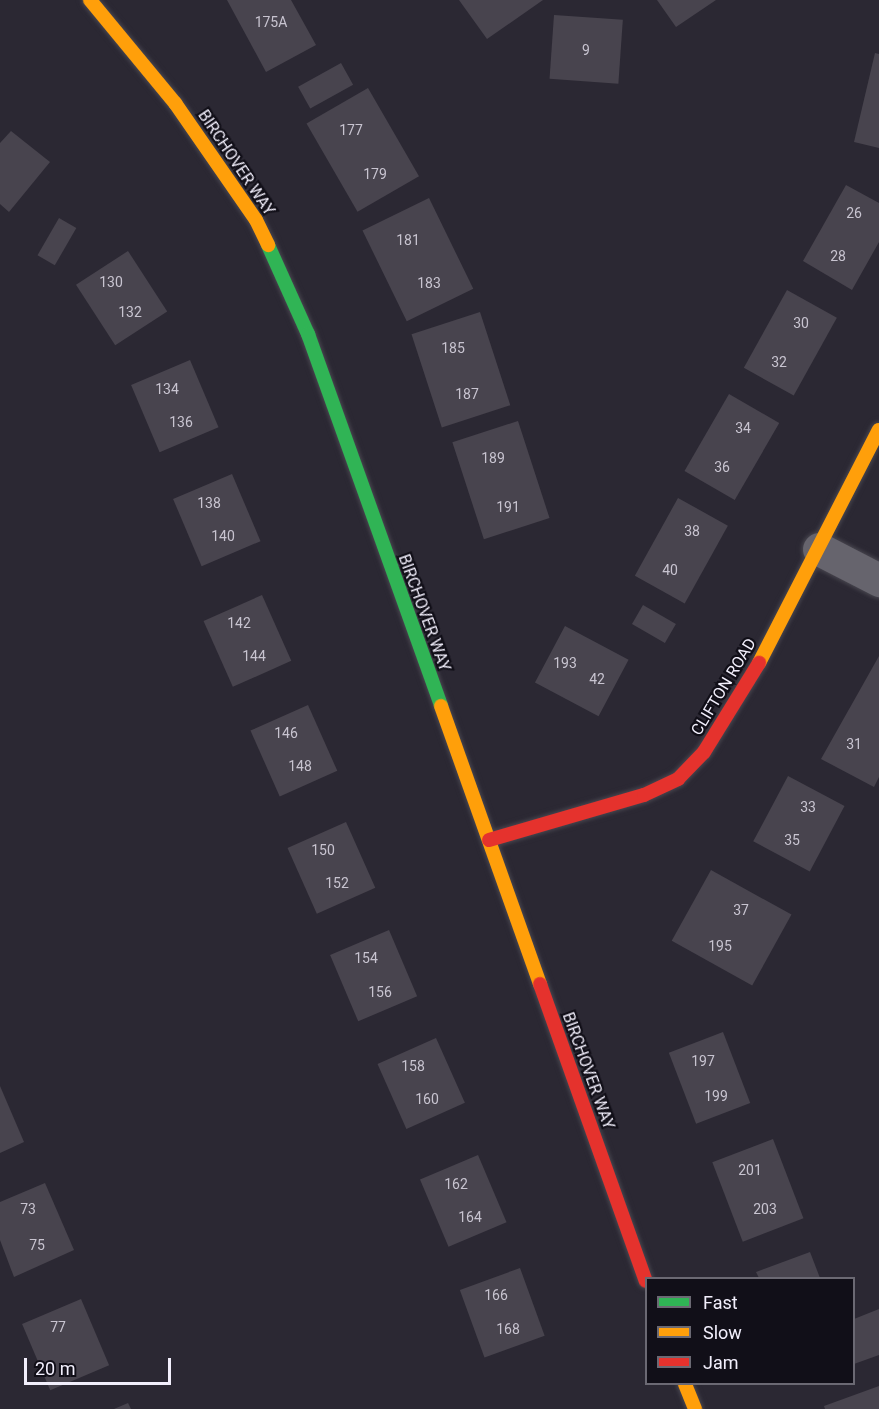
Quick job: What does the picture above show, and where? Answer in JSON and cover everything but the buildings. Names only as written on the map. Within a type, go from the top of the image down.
[{"type":"street","name":"BIRCHOVER WAY","points":[[90,0],[175,103],[217,162],[256,220],[281,271],[308,334],[645,1278]]},
{"type":"street","name":"CLIFTON ROAD","points":[[489,840],[644,795],[678,779],[704,752],[746,689],[879,430]]},
{"type":"street","points":[[819,549],[879,580]]},
{"type":"street","points":[[686,1385],[695,1409]]},
{"type":"traffic: fast","points":[[268,245],[308,334],[441,706]]},
{"type":"traffic: slow","points":[[90,0],[175,103],[256,220],[268,245]]},
{"type":"traffic: slow","points":[[759,663],[879,430]]},
{"type":"traffic: slow","points":[[441,706],[540,984]]},
{"type":"traffic: slow","points":[[685,1385],[695,1409]]},
{"type":"traffic: jam","points":[[489,840],[644,795],[678,779],[704,752],[759,663]]},
{"type":"traffic: jam","points":[[540,984],[645,1278]]}]
